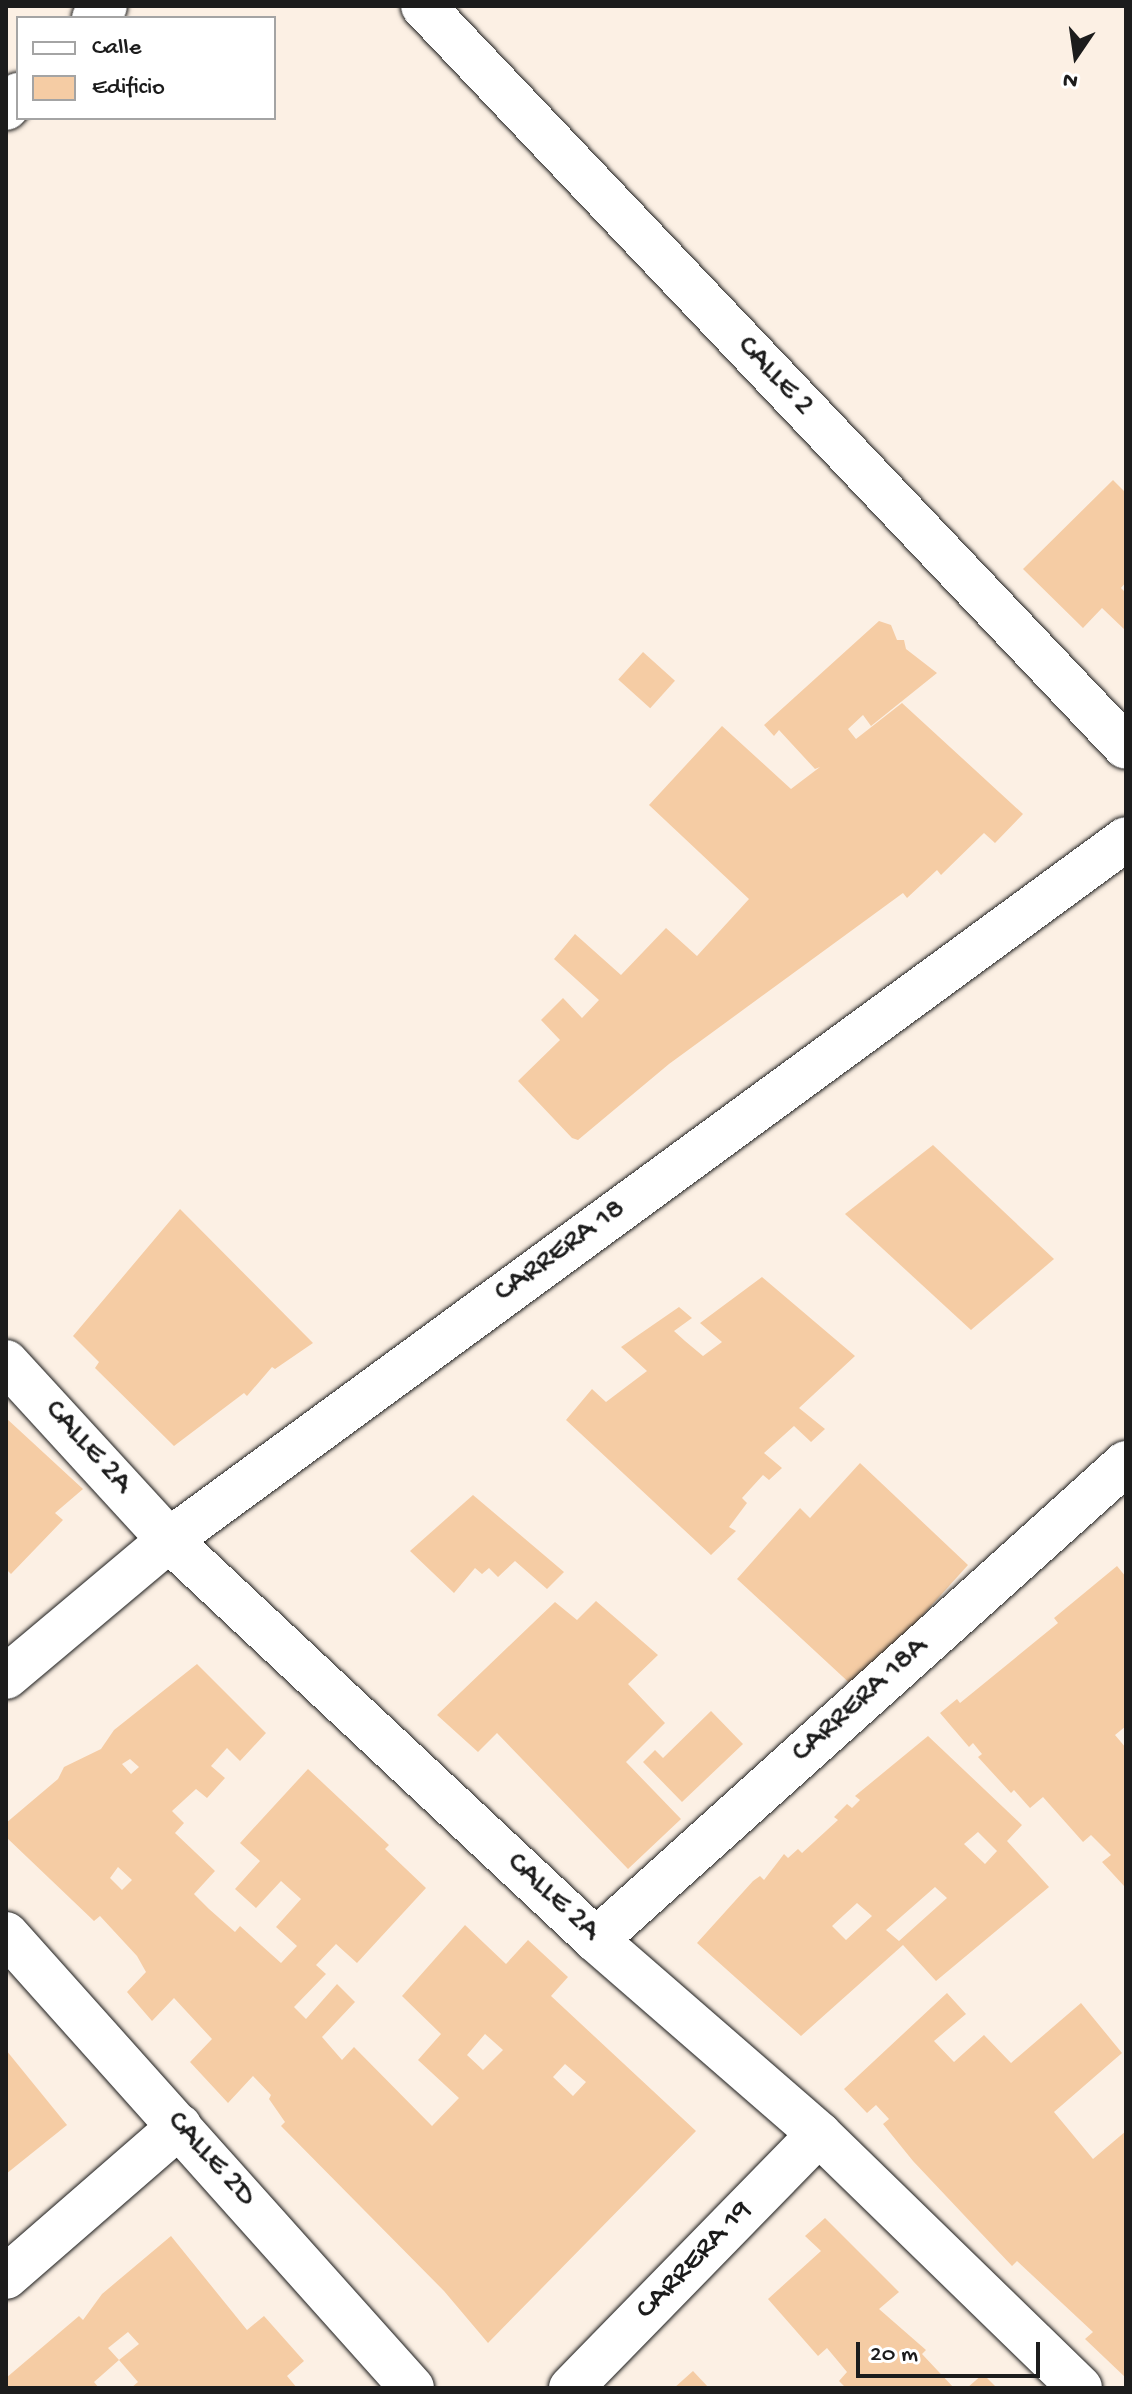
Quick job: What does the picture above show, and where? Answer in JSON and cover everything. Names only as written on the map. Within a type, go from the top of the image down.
[{"type":"street","name":"CALLE 2","points":[[423,6],[1126,747]]},
{"type":"street","name":"CARRERA 18","points":[[6,1677],[169,1540],[1126,839]]},
{"type":"street","name":"CALLE 2A","points":[[6,1362],[169,1540],[596,1940],[819,2134],[1080,2388]]},
{"type":"street","name":"CARRERA 18A","points":[[596,1940],[1126,1463]]},
{"type":"street","name":"CALLE 2D","points":[[6,1934],[412,2388]]},
{"type":"street","points":[[6,2277],[180,2126]]},
{"type":"street","name":"CARRERA 19","points":[[571,2388],[819,2134]]},
{"type":"building","points":[[1113,480],[1126,493],[1126,582],[1121,588],[1126,593],[1126,631],[1102,608],[1083,628],[1023,569]]},
{"type":"building","points":[[879,621],[891,625],[897,640],[904,640],[906,649],[937,673],[871,726],[863,715],[848,729],[856,739],[902,703],[1023,814],[995,843],[984,833],[941,875],[937,870],[907,898],[903,893],[669,1064],[578,1140],[572,1138],[518,1081],[560,1040],[541,1020],[563,998],[582,1018],[599,1000],[554,959],[575,934],[621,975],[666,928],[697,956],[749,899],[649,805],[722,726],[791,789],[820,767],[815,769],[779,730],[774,736],[764,725]]},
{"type":"building","points":[[643,652],[675,681],[650,708],[618,679]]},
{"type":"building","points":[[933,1145],[1054,1259],[971,1330],[845,1214]]},
{"type":"building","points":[[180,1209],[313,1343],[275,1369],[272,1367],[247,1396],[244,1393],[174,1446],[95,1368],[99,1362],[73,1336]]},
{"type":"building","points":[[762,1277],[855,1356],[799,1408],[825,1429],[811,1442],[794,1426],[764,1453],[782,1468],[769,1480],[763,1475],[742,1498],[747,1503],[729,1527],[736,1531],[711,1555],[566,1420],[592,1389],[606,1402],[647,1371],[621,1347],[679,1307],[692,1318],[674,1331],[703,1356],[722,1342],[700,1323]]},
{"type":"building","points":[[6,1418],[83,1489],[55,1513],[63,1520],[11,1574],[6,1569]]},
{"type":"building","points":[[860,1463],[968,1565],[856,1689],[737,1579],[800,1508],[810,1518]]},
{"type":"building","points":[[473,1495],[564,1572],[547,1589],[515,1561],[498,1577],[489,1568],[482,1574],[475,1568],[454,1593],[410,1551]]},
{"type":"building","points":[[1117,1566],[1126,1577],[1126,1726],[1115,1735],[1126,1748],[1124,1886],[1102,1862],[1111,1855],[1091,1835],[1083,1842],[1043,1797],[1030,1808],[1014,1790],[1011,1793],[978,1757],[982,1754],[973,1743],[969,1747],[940,1713],[957,1699],[960,1703],[1058,1623],[1054,1618]]},
{"type":"building","points":[[596,1601],[658,1655],[628,1684],[665,1723],[626,1762],[681,1819],[628,1869],[497,1733],[478,1752],[437,1715],[555,1602],[577,1620]]},
{"type":"building","points":[[197,1664],[266,1733],[240,1761],[227,1748],[211,1766],[225,1778],[207,1798],[196,1789],[172,1811],[184,1823],[175,1833],[215,1871],[194,1894],[235,1932],[240,1926],[281,1963],[297,1946],[276,1927],[301,1899],[281,1881],[256,1908],[235,1889],[260,1861],[240,1843],[308,1769],[389,1845],[385,1849],[426,1888],[357,1963],[336,1944],[316,1965],[326,1974],[294,2007],[306,2019],[337,1984],[355,2002],[322,2037],[342,2060],[354,2047],[432,2126],[459,2098],[418,2060],[441,2034],[402,1996],[465,1925],[506,1964],[528,1940],[568,1977],[551,1996],[696,2131],[488,2343],[444,2291],[281,2126],[285,2122],[269,2099],[271,2095],[253,2076],[228,2103],[190,2062],[212,2039],[174,1998],[152,2021],[127,1992],[146,1972],[137,1956],[100,1916],[94,1921],[6,1837],[6,1823],[58,1779],[64,1767],[101,1749],[114,1730]],"holes":[[[130,1759],[139,1767],[131,1774],[122,1764]],[[118,1867],[132,1880],[122,1890],[110,1878]],[[485,2034],[503,2050],[483,2070],[467,2055]],[[565,2064],[586,2082],[573,2096],[553,2077]]]},
{"type":"building","points":[[711,1711],[743,1744],[682,1802],[643,1762],[655,1750],[663,1758]]},
{"type":"building","points":[[928,1736],[1022,1825],[1007,1841],[1049,1887],[936,1981],[903,1945],[801,2036],[697,1943],[753,1881],[760,1876],[764,1880],[784,1854],[788,1858],[798,1849],[802,1853],[838,1820],[834,1817],[847,1804],[852,1808],[860,1800],[855,1796]],"holes":[[[978,1832],[997,1851],[985,1864],[964,1844]],[[935,1887],[947,1898],[899,1941],[886,1930]],[[857,1903],[872,1916],[846,1940],[832,1926]]]},
{"type":"building","points":[[947,1993],[966,2014],[934,2041],[954,2062],[984,2035],[1011,2063],[1081,2003],[1122,2053],[1054,2112],[1093,2159],[1126,2131],[1126,2378],[1085,2339],[1093,2332],[1017,2261],[1012,2266],[913,2161],[883,2124],[889,2119],[876,2105],[867,2113],[844,2089]]},
{"type":"building","points":[[6,2050],[67,2125],[6,2174]]},
{"type":"building","points":[[825,2218],[899,2292],[879,2309],[926,2350],[922,2354],[954,2388],[846,2388],[839,2381],[847,2372],[827,2348],[818,2356],[768,2299],[821,2251],[805,2236]]},
{"type":"building","points":[[171,2236],[247,2330],[264,2316],[304,2361],[287,2376],[297,2388],[131,2388],[138,2382],[119,2360],[94,2382],[99,2388],[6,2388],[6,2378],[79,2316],[83,2320],[102,2294]],"holes":[[[128,2332],[139,2344],[119,2360],[108,2348]]]},
{"type":"building","points":[[693,2371],[709,2388],[674,2388]]},
{"type":"building","points":[[983,2374],[997,2388],[967,2388]]}]
